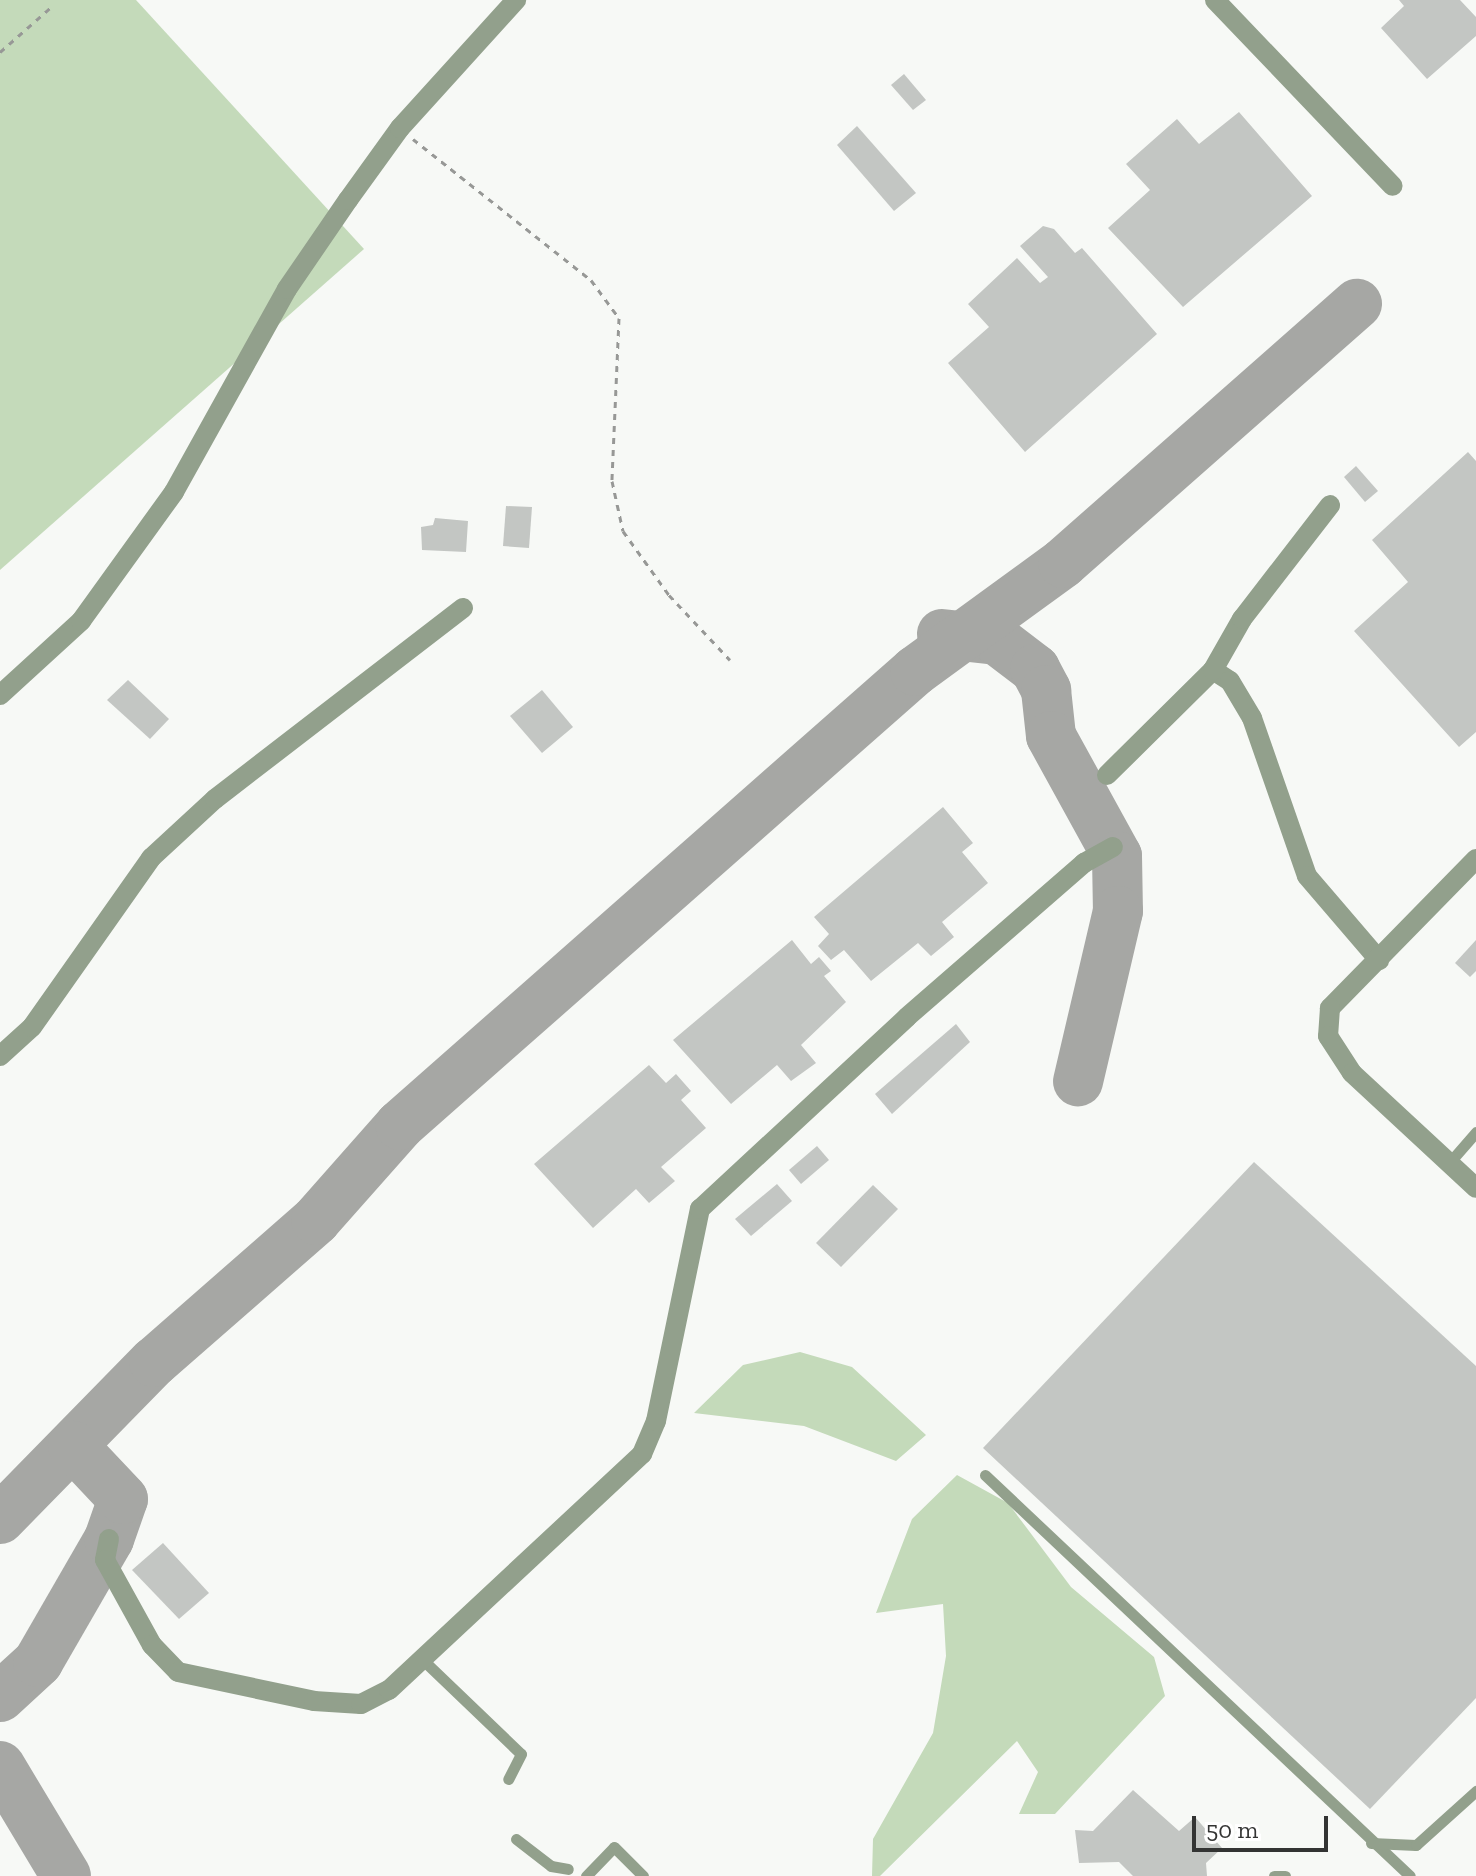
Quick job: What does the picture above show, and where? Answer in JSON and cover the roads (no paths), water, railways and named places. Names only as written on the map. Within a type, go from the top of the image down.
[{"type":"street","points":[[0,695],[81,621],[174,492],[287,289],[400,128],[516,0]]},
{"type":"street","points":[[1215,0],[1393,186]]},
{"type":"street","points":[[1107,775],[1213,670],[1242,619],[1330,505]]},
{"type":"street","points":[[0,1056],[32,1027],[151,858],[215,799],[463,608]]},
{"type":"street","points":[[1213,670],[1230,681],[1252,718],[1307,876],[1379,960]]},
{"type":"street","points":[[109,1539],[105,1560],[152,1645],[178,1672],[314,1701],[361,1704],[424,1661],[642,1454],[656,1421],[700,1209],[907,1017],[1084,863],[1113,847]]},
{"type":"street","points":[[1476,859],[1330,1008],[1328,1036],[1336,1054],[1476,1188]]},
{"type":"lane","points":[[1449,1163],[1476,1132]]},
{"type":"lane","points":[[985,1475],[1371,1843],[1410,1876]]},
{"type":"lane","points":[[424,1661],[521,1754],[508,1779]]},
{"type":"lane","points":[[1371,1843],[1416,1845],[1476,1791]]},
{"type":"lane","points":[[516,1839],[551,1866],[568,1869]]},
{"type":"lane","points":[[586,1876],[614,1847],[643,1876]]},
{"type":"lane","points":[[1274,1876],[1285,1876]]}]
